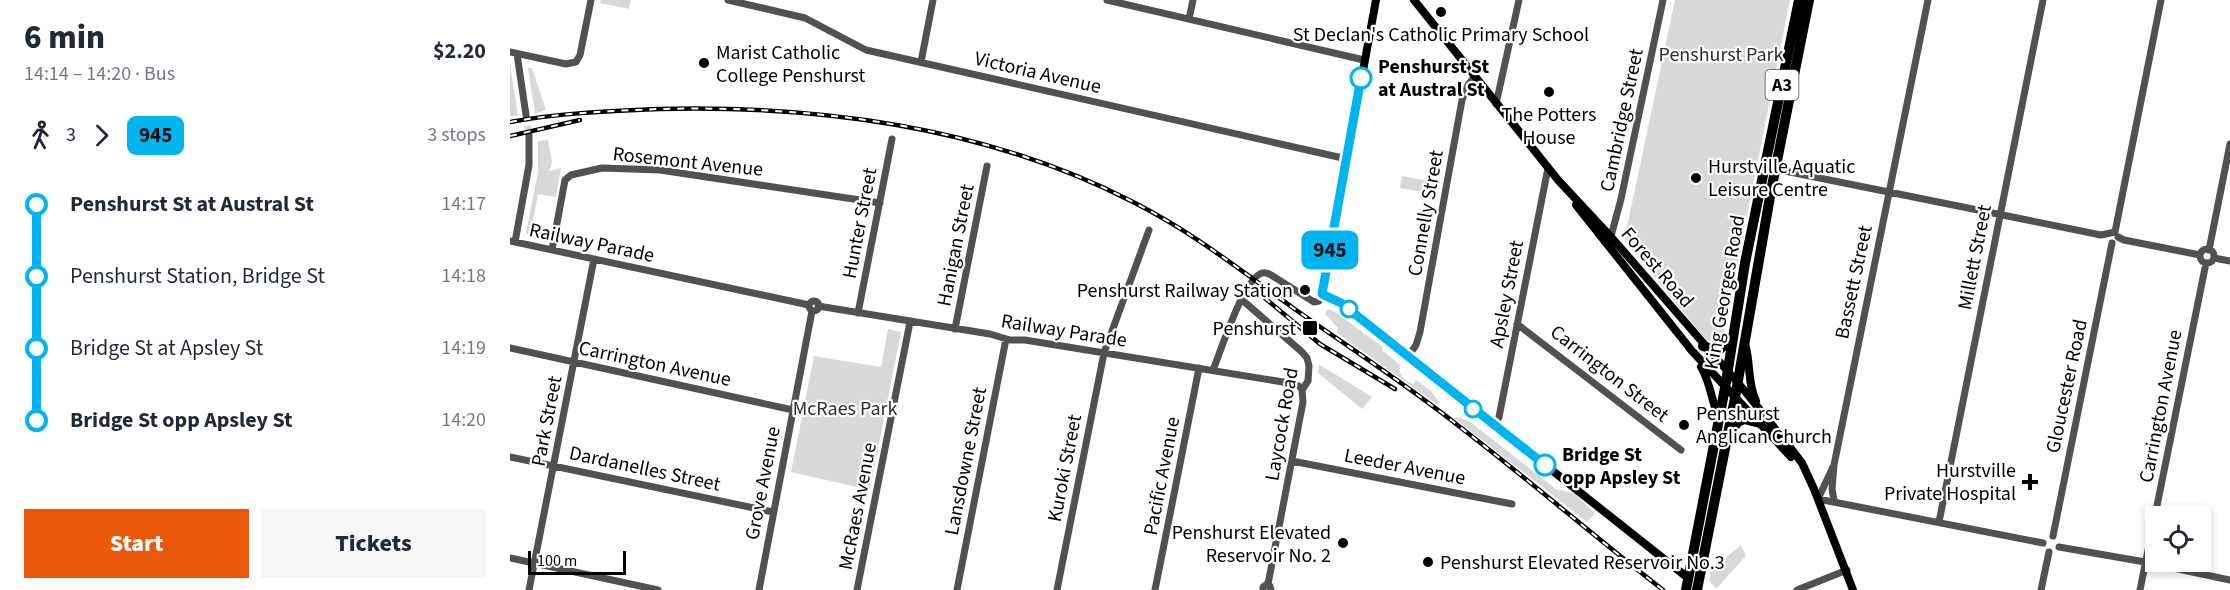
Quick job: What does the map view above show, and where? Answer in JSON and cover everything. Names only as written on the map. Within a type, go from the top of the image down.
[{"type":"highway","name":"King Georges Road","points":[[1686,590],[1728,372],[1745,263],[1799,0]]},
{"type":"highway","name":"King Georges Road","points":[[1699,589],[1738,384],[1775,169],[1809,0]]},
{"type":"highway","points":[[1703,346],[1719,350],[1733,336]]},
{"type":"highway","points":[[1728,434],[1744,419],[1761,417]]},
{"type":"highway","points":[[1688,578],[1699,589]]},
{"type":"main road","points":[[1376,0],[1322,294],[1341,303],[1688,578]]},
{"type":"main road","name":"Forest Road","points":[[1414,0],[1609,241],[1738,384],[1814,489],[1853,590]]},
{"type":"main road","name":"Forest Road","points":[[1609,241],[1692,351],[1735,398],[1761,417]]},
{"type":"main road","points":[[1744,342],[1749,357],[1750,384],[1761,417]]},
{"type":"main road","points":[[1692,351],[1706,375],[1713,406],[1719,418]]},
{"type":"street","points":[[526,115],[514,53],[566,64],[576,62],[580,55],[591,0]]},
{"type":"street","name":"Victoria Avenue","points":[[728,0],[798,16],[866,50],[1347,159]]},
{"type":"street","points":[[921,62],[933,0]]},
{"type":"street","points":[[1107,0],[1365,60]]},
{"type":"street","points":[[1189,19],[1193,0]]},
{"type":"street","points":[[1497,104],[1519,0]]},
{"type":"street","name":"Cambridge Street","points":[[1609,241],[1663,0]]},
{"type":"street","name":"Bassett Street","points":[[1834,500],[1832,489],[1834,465],[1928,0]]},
{"type":"street","name":"Millett Street","points":[[1939,522],[2043,0]]},
{"type":"street","points":[[2113,234],[2161,0]]},
{"type":"street","name":"Connelly Street","points":[[1408,357],[1416,345],[1420,332],[1464,94],[1468,84],[1475,76]]},
{"type":"street","points":[[512,241],[529,165],[529,135]]},
{"type":"street","name":"Hunter Street","points":[[858,314],[892,139]]},
{"type":"street","points":[[2230,144],[2209,250],[2214,258],[2230,261]]},
{"type":"street","name":"Hanigan Street","points":[[955,329],[987,166]]},
{"type":"street","name":"Rosemont Avenue","points":[[552,250],[565,180],[570,175],[602,168],[664,171],[880,202]]},
{"type":"street","name":"Apsley Street","points":[[1495,426],[1499,417],[1548,168]]},
{"type":"street","points":[[1775,169],[2000,216],[2113,234],[2124,240],[2200,255]]},
{"type":"street","name":"Kuroki Street","points":[[1057,590],[1104,353],[1149,230]]},
{"type":"street","name":"Gloucester Road","points":[[2053,536],[2112,243],[2107,240],[2113,234]]},
{"type":"street","name":"Railway Parade","points":[[512,241],[813,308],[1214,370],[1289,383],[1299,386],[1302,390]]},
{"type":"street","points":[[2200,255],[2204,250],[2209,250]]},
{"type":"street","points":[[2200,255],[2201,260],[2206,263],[2214,258]]},
{"type":"street","name":"Park Street","points":[[529,590],[594,259]]},
{"type":"street","name":"Carrington Avenue","points":[[2156,506],[2206,263]]},
{"type":"street","points":[[1214,370],[1243,295],[1259,275],[1271,274],[1314,302],[1319,301],[1322,294]]},
{"type":"street","name":"Laycock Road","points":[[1243,295],[1307,358],[1310,366],[1309,377],[1302,390],[1303,402],[1270,589]]},
{"type":"street","name":"Grove Avenue","points":[[759,590],[813,308]]},
{"type":"street","name":"McRaes Avenue","points":[[857,590],[910,322]]},
{"type":"street","name":"Carrington Street","points":[[1517,324],[1681,450]]},
{"type":"street","name":"Lansdowne Street","points":[[957,590],[1006,339]]},
{"type":"street","name":"Carrington Avenue","points":[[510,348],[793,410]]},
{"type":"street","name":"Pacific Avenue","points":[[1155,590],[1199,368]]},
{"type":"street","name":"Dardanelles Street","points":[[510,457],[773,512]]},
{"type":"street","name":"Leeder Avenue","points":[[1292,461],[1512,504]]},
{"type":"street","name":"Bassett Street","points":[[1818,499],[1834,465]]},
{"type":"street","points":[[1818,499],[1834,500],[2043,543]]},
{"type":"street","points":[[2043,543],[2048,537],[2053,536],[2058,539],[2059,546],[2054,552],[2049,552]]},
{"type":"street","points":[[2043,543],[2049,552]]},
{"type":"street","points":[[2059,546],[2145,562]]},
{"type":"street","points":[[2041,590],[2049,552]]},
{"type":"street","points":[[510,558],[658,590]]},
{"type":"street","name":"Carrington Avenue","points":[[2140,590],[2145,562]]},
{"type":"street","points":[[1797,590],[1847,570]]},
{"type":"street","points":[[2192,572],[2230,580]]},
{"type":"green space","points":[[601,0],[631,0],[629,9],[600,3]]},
{"type":"green space","name":"Hurstville Aquatic Leisure Centre","points":[[1675,0],[1790,0],[1723,335],[1721,341],[1717,343],[1707,340],[1695,327],[1626,241],[1625,236]]},
{"type":"green space","points":[[510,64],[518,116],[510,116]]},
{"type":"green space","points":[[528,68],[532,68],[546,110],[535,114]]},
{"type":"green space","points":[[548,140],[552,162],[549,171],[561,168],[556,197],[538,194],[530,236],[526,233],[538,171],[538,141]]},
{"type":"green space","points":[[1402,176],[1438,183],[1436,194],[1400,188]]},
{"type":"green space","points":[[1328,309],[1383,347],[1382,350],[1400,365],[1403,378],[1414,384],[1416,380],[1431,391],[1439,402],[1438,405],[1337,333],[1338,328],[1325,314]]},
{"type":"green space","name":"McRaes Park","points":[[888,329],[901,332],[870,490],[791,472],[814,356],[881,367]]},
{"type":"green space","points":[[1319,365],[1372,397],[1362,409],[1318,373]]},
{"type":"green space","points":[[1454,418],[1469,421],[1556,489],[1574,493],[1595,513],[1587,522]]},
{"type":"green space","points":[[1741,545],[1746,556],[1716,589],[1709,580],[1711,570]]},
{"type":"tunnel","points":[[526,115],[529,135]]},
{"type":"railway","points":[[510,122],[565,114],[659,109],[781,111],[902,126],[962,139],[1020,155],[1077,176],[1154,213],[1196,239],[1399,382],[1486,447],[1663,590]]},
{"type":"railway","points":[[510,136],[580,120]]},
{"type":"railway","points":[[1254,289],[1320,344],[1395,389]]},
{"type":"bus line","name":"945","points":[[1361,78],[1322,294],[1341,303],[1545,465]]},
{"type":"place","name":"St Declan's Catholic Primary School","points":[[1441,12]]},
{"type":"place","name":"Marist Catholic College Penshurst","points":[[704,63]]},
{"type":"place","name":"Penshurst St at Austral St","points":[[1361,78]]},
{"type":"place","name":"The Potters House","points":[[1549,92]]},
{"type":"place","name":"Hurstville Aquatic Leisure Centre","points":[[1696,178]]},
{"type":"place","name":"Penshurst Railway Station","points":[[1305,290]]},
{"type":"place","name":"Penshurst","points":[[1310,328]]},
{"type":"place","name":"Penshurst Anglican Church","points":[[1684,425]]},
{"type":"place","name":"Bridge St opp Apsley St","points":[[1545,465]]},
{"type":"place","name":"Hurstville Private Hospital","points":[[2030,482]]},
{"type":"place","name":"Penshurst Elevated Reservoir No. 2","points":[[1343,543]]},
{"type":"place","name":"Penshurst Elevated Reservoir No.3","points":[[1428,562]]},
{"type":"park label","name":"Penshurst Park","points":[[1721,54]]}]
